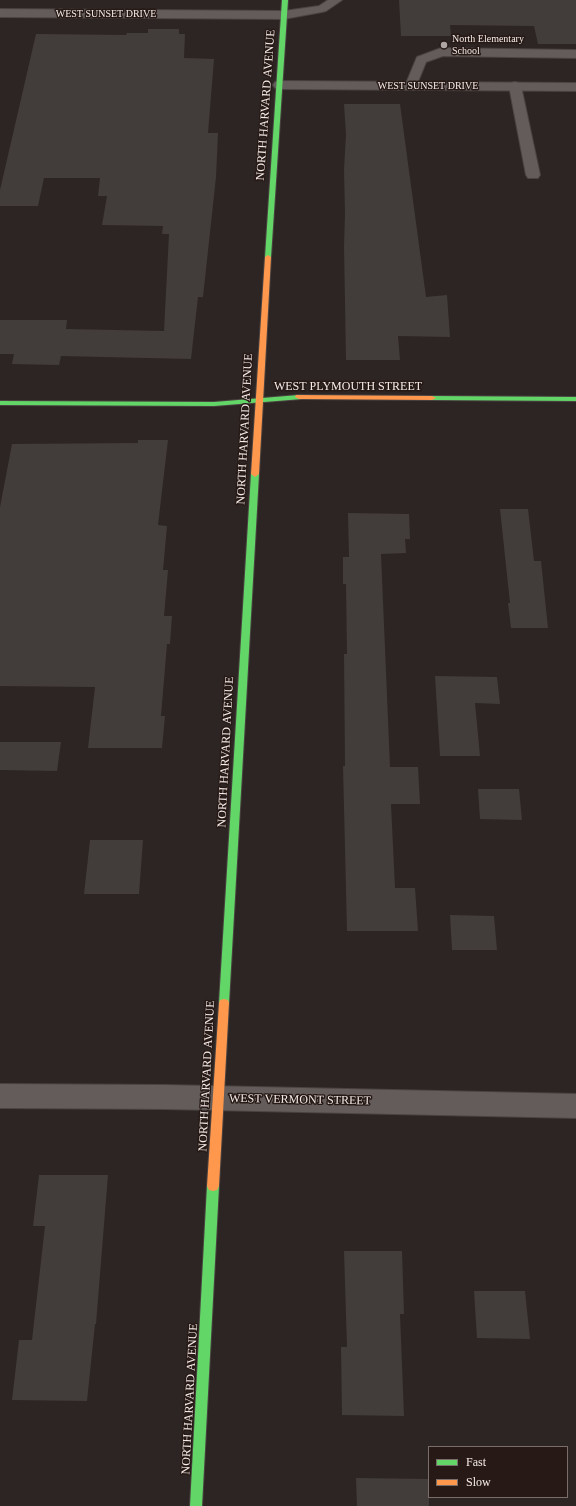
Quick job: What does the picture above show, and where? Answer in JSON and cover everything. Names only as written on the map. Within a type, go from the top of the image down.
[{"type":"street","name":"NORTH HARVARD AVENUE","points":[[196,1506],[218,1098],[259,400],[285,0]]},
{"type":"street","name":"WEST SUNSET DRIVE","points":[[0,13],[284,15]]},
{"type":"street","name":"WEST SUNSET DRIVE","points":[[280,85],[576,87]]},
{"type":"street","name":"WEST PLYMOUTH STREET","points":[[0,403],[214,404],[298,397],[576,399]]},
{"type":"street","name":"WEST VERMONT STREET","points":[[0,1096],[218,1098],[576,1106]]},
{"type":"lane","points":[[284,15],[322,9],[336,0]]},
{"type":"lane","points":[[411,86],[421,60],[441,52],[576,54]]},
{"type":"lane","points":[[515,86],[533,175]]},
{"type":"building","points":[[399,0],[576,0],[576,44],[538,44],[534,26],[450,25],[451,36],[401,36]]},
{"type":"building","points":[[148,29],[179,29],[179,34],[185,34],[184,58],[214,59],[208,133],[218,133],[216,177],[203,297],[198,297],[191,359],[61,356],[59,365],[12,364],[14,354],[0,354],[0,320],[67,320],[66,329],[164,331],[169,234],[162,234],[163,226],[102,225],[107,196],[98,196],[100,178],[44,178],[38,206],[0,206],[0,190],[36,34],[126,35],[127,33],[148,33]]},
{"type":"building","points":[[344,104],[400,104],[426,297],[447,295],[450,337],[398,336],[400,360],[346,360],[344,170],[346,134]]},
{"type":"building","points":[[138,440],[168,440],[158,525],[167,526],[163,570],[168,570],[164,616],[172,616],[170,644],[167,644],[161,716],[165,716],[162,748],[88,748],[95,687],[0,686],[0,507],[12,444],[138,443]]},
{"type":"building","points":[[500,509],[528,509],[534,561],[541,561],[548,628],[511,628],[508,603],[510,603]]},
{"type":"building","points":[[348,513],[409,514],[410,539],[405,539],[406,553],[381,554],[390,767],[418,767],[420,804],[391,804],[395,888],[415,888],[418,931],[347,931],[343,766],[345,766],[344,654],[347,654],[346,584],[343,584],[343,557],[349,557]]},
{"type":"building","points":[[435,676],[497,677],[500,704],[475,703],[480,756],[440,756]]},
{"type":"building","points":[[0,742],[61,742],[57,771],[0,770]]},
{"type":"building","points":[[478,789],[519,789],[522,820],[480,819]]},
{"type":"building","points":[[90,840],[143,840],[139,894],[84,894]]},
{"type":"building","points":[[450,915],[494,916],[497,950],[452,950]]},
{"type":"building","points":[[39,1175],[108,1175],[96,1324],[87,1401],[12,1400],[19,1340],[32,1340],[45,1226],[33,1226]]},
{"type":"building","points":[[344,1251],[402,1251],[404,1314],[400,1314],[404,1416],[342,1415],[341,1347],[347,1347]]},
{"type":"building","points":[[474,1291],[525,1291],[530,1339],[477,1338]]},
{"type":"building","points":[[356,1478],[428,1479],[429,1506],[357,1506]]},
{"type":"traffic: fast","points":[[268,257],[285,0]]},
{"type":"traffic: fast","points":[[0,403],[214,404],[299,397]]},
{"type":"traffic: fast","points":[[432,398],[576,399]]},
{"type":"traffic: fast","points":[[224,1003],[255,474]]},
{"type":"traffic: fast","points":[[196,1506],[213,1186]]},
{"type":"traffic: slow","points":[[255,474],[268,257]]},
{"type":"traffic: slow","points":[[299,397],[432,398]]},
{"type":"traffic: slow","points":[[213,1186],[224,1003]]},
{"type":"place","name":"North Elementary School","points":[[444,45]]}]
